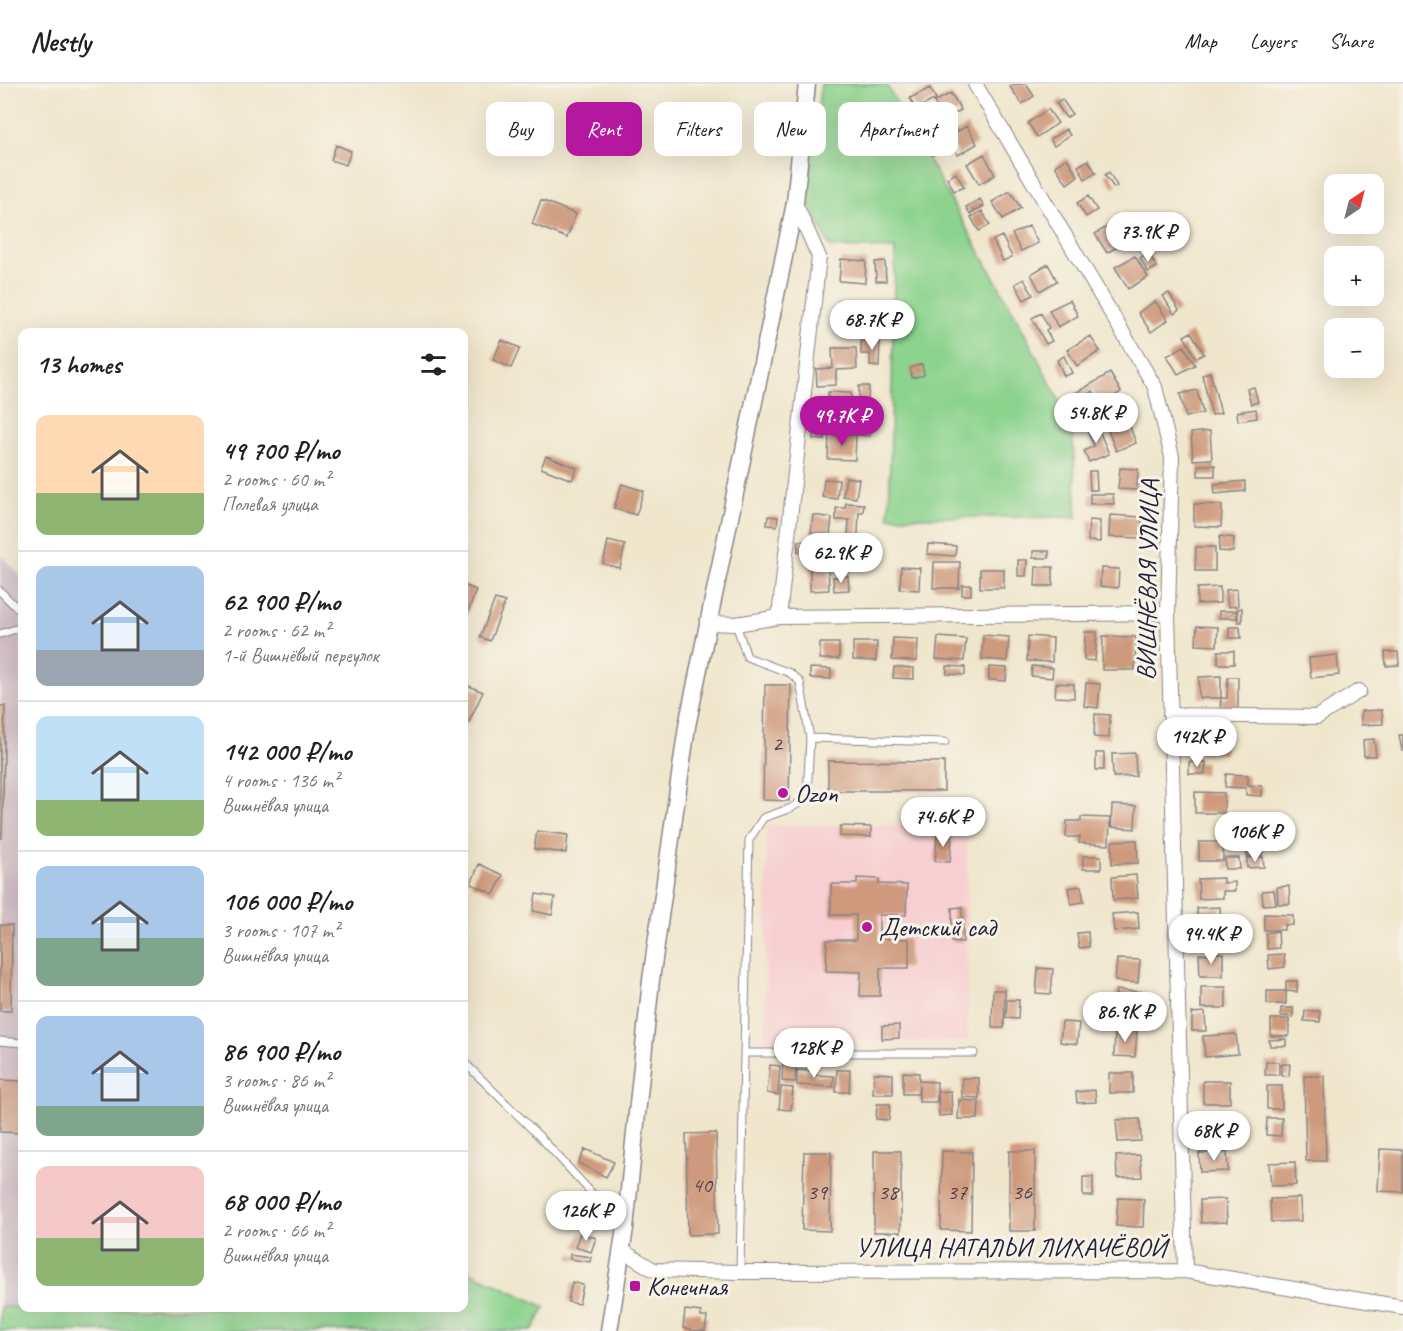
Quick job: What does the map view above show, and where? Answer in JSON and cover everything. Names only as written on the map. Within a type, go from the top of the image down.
[{"type":"street","points":[[609,1331],[625,1228],[651,980],[687,726],[795,203],[807,84]]},
{"type":"street","name":"ВИШНЁВАЯ УЛИЦА","points":[[975,84],[1155,387],[1172,457],[1168,613],[1185,1271]]},
{"type":"street","points":[[779,617],[819,257],[795,203]]},
{"type":"street","points":[[707,623],[736,624],[779,617],[1168,613]]},
{"type":"street","points":[[1170,716],[1317,717],[1359,692]]},
{"type":"street","name":"УЛИЦА НАТАЛЬИ ЛИХАЧЁВОЙ","points":[[621,1250],[654,1270],[740,1272],[1185,1271],[1403,1307]]},
{"type":"lane","points":[[0,591],[18,609]]},
{"type":"lane","points":[[736,624],[747,657],[790,673],[800,682],[810,738],[807,798],[791,808],[763,818],[749,840],[740,1272]]},
{"type":"lane","points":[[0,634],[18,628]]},
{"type":"lane","points":[[810,738],[945,742]]},
{"type":"lane","points":[[0,1041],[18,1043]]},
{"type":"lane","points":[[744,1053],[974,1053]]},
{"type":"lane","points":[[468,1066],[543,1140],[625,1228]]},
{"type":"shaded area","points":[[0,555],[18,573],[18,1308],[0,1307]]},
{"type":"shaded area","points":[[767,825],[967,825],[968,1041],[765,1042]]},
{"type":"green space","points":[[821,84],[886,84],[896,102],[838,102],[838,156],[926,156],[1015,315],[1072,425],[1077,517],[889,517],[895,249],[830,247],[806,196],[811,156],[826,156],[826,102],[819,102]]},
{"type":"green space","points":[[468,1271],[545,1307],[532,1331],[0,1331],[0,1307],[18,1307],[18,1312],[468,1312]]},
{"type":"building","points":[[1015,84],[1026,84],[1034,96],[1022,104],[1010,87]]},
{"type":"building","points":[[930,88],[936,99],[930,102],[912,102],[910,98]]},
{"type":"building","points":[[951,93],[956,102],[934,102]]},
{"type":"building","points":[[1062,99],[1072,114],[1066,118],[1056,103]]},
{"type":"building","points":[[1048,109],[1058,123],[1037,137],[1028,123]]},
{"type":"building","points":[[967,126],[977,144],[958,155],[958,131]]},
{"type":"building","points":[[1066,129],[1070,135],[1054,146],[1050,139]]},
{"type":"building","points":[[336,145],[351,151],[346,165],[331,160]]},
{"type":"building","points":[[984,154],[995,175],[979,184],[967,164]]},
{"type":"building","points":[[1067,158],[1078,176],[1067,184],[1055,166]]},
{"type":"building","points":[[1088,160],[1096,173],[1085,179],[1078,166]]},
{"type":"building","points":[[1109,172],[1117,186],[1114,188],[1105,175]]},
{"type":"building","points":[[956,173],[964,187],[954,191],[947,178]]},
{"type":"building","points":[[1010,191],[1021,208],[1003,219],[992,202]]},
{"type":"building","points":[[1088,196],[1097,210],[1086,217],[1077,203]]},
{"type":"building","points":[[980,199],[984,206],[970,214],[966,207]]},
{"type":"building","points":[[541,200],[576,214],[567,238],[532,224]]},
{"type":"building","points":[[982,211],[990,225],[979,231],[971,217]]},
{"type":"building","points":[[1110,225],[1122,244],[1107,253],[1095,234]]},
{"type":"building","points":[[1029,226],[1038,243],[1021,251],[1012,234]]},
{"type":"building","points":[[1002,236],[1012,257],[1003,261],[993,240]]},
{"type":"building","points":[[1148,253],[1157,267],[1148,272],[1140,258]]},
{"type":"building","points":[[1135,256],[1148,277],[1128,289],[1115,267]]},
{"type":"building","points":[[841,259],[866,261],[865,283],[839,281]]},
{"type":"building","points":[[885,261],[886,281],[876,281],[875,262]]},
{"type":"building","points":[[1048,264],[1057,281],[1040,291],[1031,274]]},
{"type":"building","points":[[1024,279],[1033,295],[1024,300],[1015,284]]},
{"type":"building","points":[[1169,293],[1179,310],[1174,314],[1163,296]]},
{"type":"building","points":[[1070,300],[1078,316],[1058,327],[1049,310]]},
{"type":"building","points":[[1155,301],[1168,320],[1151,332],[1138,313]]},
{"type":"building","points":[[867,302],[877,302],[876,328],[866,327]]},
{"type":"building","points":[[837,303],[858,304],[857,324],[836,322]]},
{"type":"building","points":[[1041,313],[1049,328],[1046,330],[1052,341],[1046,344],[1032,318]]},
{"type":"building","points":[[1191,332],[1204,354],[1196,358],[1184,336]]},
{"type":"building","points":[[1090,336],[1100,351],[1077,366],[1067,350]]},
{"type":"building","points":[[861,339],[880,340],[879,367],[870,366],[870,354],[861,354]]},
{"type":"building","points":[[502,340],[520,348],[511,368],[493,360]]},
{"type":"building","points":[[1184,346],[1195,365],[1178,374],[1167,356]]},
{"type":"building","points":[[832,348],[856,348],[857,369],[836,370],[836,385],[817,386],[816,369],[833,368]]},
{"type":"building","points":[[1064,356],[1072,373],[1064,376],[1057,360]]},
{"type":"building","points":[[922,364],[924,375],[912,378],[910,368]]},
{"type":"building","points":[[1210,372],[1221,413],[1212,415],[1202,375]]},
{"type":"building","points":[[1110,373],[1121,392],[1100,404],[1093,391],[1085,396],[1092,408],[1084,412],[1074,394]]},
{"type":"building","points":[[859,386],[869,386],[867,414],[858,414]]},
{"type":"building","points":[[1254,387],[1258,402],[1251,404],[1247,389]]},
{"type":"building","points":[[1197,390],[1203,413],[1186,417],[1180,394]]},
{"type":"building","points":[[828,392],[851,393],[851,412],[828,411]]},
{"type":"building","points":[[1256,409],[1257,418],[1238,421],[1237,412]]},
{"type":"building","points":[[1125,413],[1136,443],[1116,451],[1104,420]]},
{"type":"building","points":[[1096,423],[1109,454],[1089,462],[1084,451],[1094,446],[1086,428]]},
{"type":"building","points":[[814,424],[826,425],[825,440],[813,439]]},
{"type":"building","points":[[856,425],[870,425],[870,436],[856,435]]},
{"type":"building","points":[[1210,431],[1212,459],[1193,460],[1191,433]]},
{"type":"building","points":[[829,435],[856,435],[855,460],[828,459]]},
{"type":"building","points":[[546,456],[577,468],[572,480],[541,468]]},
{"type":"building","points":[[1198,465],[1215,465],[1215,476],[1198,476]]},
{"type":"building","points":[[1120,468],[1138,469],[1137,490],[1118,489]]},
{"type":"building","points":[[1089,471],[1096,471],[1097,490],[1090,490]]},
{"type":"building","points":[[846,477],[859,479],[856,498],[843,496]]},
{"type":"building","points":[[824,479],[839,480],[837,499],[822,497]]},
{"type":"building","points":[[1245,481],[1245,491],[1215,494],[1214,484]]},
{"type":"building","points":[[622,484],[644,491],[636,515],[614,508]]},
{"type":"building","points":[[1090,494],[1113,494],[1114,504],[1090,504]]},
{"type":"building","points":[[846,503],[864,504],[863,512],[859,512],[857,557],[850,556],[849,572],[833,571],[832,537],[848,538],[849,520],[836,520],[836,508],[845,508]]},
{"type":"building","points":[[1194,504],[1222,505],[1221,527],[1194,526]]},
{"type":"building","points":[[813,515],[832,518],[830,535],[811,533]]},
{"type":"building","points":[[1110,515],[1142,517],[1141,538],[1109,537]]},
{"type":"building","points":[[768,516],[778,517],[777,526],[767,525]]},
{"type":"building","points":[[1089,520],[1100,521],[1100,542],[1088,541]]},
{"type":"building","points":[[1220,536],[1234,538],[1233,552],[1219,551]]},
{"type":"building","points":[[608,541],[625,545],[620,568],[603,564]]},
{"type":"building","points":[[798,541],[810,541],[810,552],[798,552]]},
{"type":"building","points":[[928,544],[956,546],[955,556],[927,554]]},
{"type":"building","points":[[1196,547],[1215,547],[1215,571],[1195,571]]},
{"type":"building","points":[[1033,551],[1049,551],[1049,558],[1033,558]]},
{"type":"building","points":[[1018,560],[1027,560],[1026,576],[1018,576]]},
{"type":"building","points":[[934,562],[960,562],[959,588],[933,588]]},
{"type":"building","points":[[810,563],[828,563],[829,590],[810,591]]},
{"type":"building","points":[[901,567],[920,568],[919,590],[900,589]]},
{"type":"building","points":[[1036,567],[1053,567],[1053,586],[1035,586]]},
{"type":"building","points":[[1101,568],[1119,569],[1118,588],[1100,586]]},
{"type":"building","points":[[980,569],[1004,569],[1004,588],[980,588]]},
{"type":"building","points":[[848,576],[849,590],[834,591],[833,577]]},
{"type":"building","points":[[962,585],[971,585],[971,595],[962,595]]},
{"type":"building","points":[[468,587],[476,590],[468,612]]},
{"type":"building","points":[[1220,587],[1220,603],[1197,604],[1197,588]]},
{"type":"building","points":[[1237,589],[1238,606],[1228,607],[1226,590]]},
{"type":"building","points":[[495,599],[505,602],[490,641],[480,637]]},
{"type":"building","points":[[1242,608],[1242,622],[1238,622],[1237,609]]},
{"type":"building","points":[[1219,611],[1237,611],[1237,618],[1219,618]]},
{"type":"building","points":[[1197,626],[1218,627],[1217,646],[1196,645]]},
{"type":"building","points":[[1229,627],[1240,627],[1241,638],[1229,638]]},
{"type":"building","points":[[1085,632],[1097,632],[1095,661],[1084,660]]},
{"type":"building","points":[[983,635],[1009,637],[1007,661],[982,659]]},
{"type":"building","points":[[1028,636],[1053,638],[1052,662],[1027,661]]},
{"type":"building","points":[[1103,636],[1136,637],[1135,670],[1102,670]]},
{"type":"building","points":[[938,637],[966,639],[964,661],[936,659]]},
{"type":"building","points":[[893,638],[918,639],[917,661],[892,660]]},
{"type":"building","points":[[853,642],[877,642],[876,661],[853,660]]},
{"type":"building","points":[[820,643],[839,643],[839,659],[820,659]]},
{"type":"building","points":[[1218,651],[1234,651],[1234,664],[1218,664]]},
{"type":"building","points":[[1385,652],[1398,652],[1399,665],[1386,666]]},
{"type":"building","points":[[1337,655],[1339,675],[1311,678],[1309,658]]},
{"type":"building","points":[[947,666],[965,667],[965,675],[947,674]]},
{"type":"building","points":[[1032,666],[1053,668],[1052,678],[1031,676]]},
{"type":"building","points":[[894,667],[914,668],[914,679],[893,678]]},
{"type":"building","points":[[989,667],[1007,668],[1006,681],[989,680]]},
{"type":"building","points":[[810,668],[831,669],[831,679],[810,678]]},
{"type":"building","points":[[1221,676],[1221,698],[1199,698],[1199,677]]},
{"type":"building","points":[[1228,677],[1238,677],[1238,710],[1220,710],[1221,698],[1227,698]]},
{"type":"building","points":[[1056,683],[1074,684],[1074,698],[1055,697]]},
{"type":"building","points":[[1086,683],[1100,684],[1098,708],[1084,706]]},
{"type":"building","points":[[765,685],[791,685],[789,801],[763,800]]},
{"type":"building","points":[[468,686],[483,692],[468,724]]},
{"type":"building","points":[[0,706],[5,706],[2,838],[0,838]]},
{"type":"building","points":[[1382,710],[1383,724],[1361,725],[1361,711]]},
{"type":"building","points":[[1095,714],[1110,715],[1109,738],[1094,737]]},
{"type":"building","points":[[1198,733],[1225,733],[1225,754],[1198,753]]},
{"type":"building","points":[[1399,735],[1403,735],[1403,751],[1402,751]]},
{"type":"building","points":[[1374,739],[1376,756],[1364,756],[1363,740]]},
{"type":"building","points":[[1096,753],[1104,753],[1104,770],[1096,770]]},
{"type":"building","points":[[1135,753],[1136,776],[1113,777],[1112,754]]},
{"type":"building","points":[[828,761],[944,762],[944,791],[828,791]]},
{"type":"building","points":[[1189,762],[1206,762],[1205,774],[1189,774]]},
{"type":"building","points":[[1226,774],[1248,775],[1248,785],[1262,786],[1262,796],[1246,795],[1246,788],[1225,787]]},
{"type":"building","points":[[1195,792],[1224,793],[1224,813],[1195,813]]},
{"type":"building","points":[[1112,805],[1136,806],[1135,829],[1111,827]]},
{"type":"building","points":[[1081,817],[1110,818],[1109,845],[1079,843],[1080,837],[1066,837],[1067,821],[1081,821]]},
{"type":"building","points":[[840,826],[871,827],[871,837],[840,836]]},
{"type":"building","points":[[537,831],[568,835],[566,853],[534,849]]},
{"type":"building","points":[[937,835],[952,836],[950,862],[935,861]]},
{"type":"building","points":[[1137,840],[1138,863],[1112,864],[1112,841]]},
{"type":"building","points":[[1199,842],[1223,842],[1223,861],[1199,861]]},
{"type":"building","points":[[1262,843],[1262,855],[1247,856],[1246,844]]},
{"type":"building","points":[[1083,856],[1101,856],[1101,869],[1083,869]]},
{"type":"building","points":[[1263,857],[1264,867],[1247,868],[1247,858]]},
{"type":"building","points":[[1225,858],[1239,858],[1240,869],[1225,869]]},
{"type":"building","points":[[479,864],[503,875],[494,894],[471,884]]},
{"type":"building","points":[[1136,875],[1138,898],[1113,900],[1112,877]]},
{"type":"building","name":"Детский сад","points":[[857,878],[879,879],[879,884],[907,885],[906,915],[879,915],[879,939],[909,939],[909,968],[880,968],[880,996],[860,996],[861,972],[826,971],[827,940],[856,940],[856,915],[831,915],[831,884],[857,884]]},
{"type":"building","points":[[1223,878],[1223,883],[1235,882],[1235,891],[1223,891],[1223,898],[1199,899],[1198,879]]},
{"type":"building","points":[[1081,886],[1084,902],[1071,904],[1068,888]]},
{"type":"building","points":[[1289,886],[1290,904],[1278,904],[1277,887]]},
{"type":"building","points":[[1274,890],[1276,904],[1263,905],[1262,891]]},
{"type":"building","points":[[536,894],[555,897],[552,915],[533,911]]},
{"type":"building","points":[[962,907],[963,942],[952,941],[952,908]]},
{"type":"building","points":[[1220,907],[1221,927],[1198,929],[1197,908]]},
{"type":"building","points":[[1138,912],[1139,929],[1114,931],[1112,914]]},
{"type":"building","points":[[1264,914],[1293,915],[1293,925],[1284,925],[1284,930],[1264,930]]},
{"type":"building","points":[[0,925],[12,925],[11,1011],[0,1011]]},
{"type":"building","points":[[1278,931],[1279,948],[1267,949],[1266,933]]},
{"type":"building","points":[[1088,932],[1089,947],[1079,948],[1077,933]]},
{"type":"building","points":[[1223,953],[1223,976],[1200,976],[1199,954]]},
{"type":"building","points":[[1284,954],[1285,967],[1269,969],[1268,955]]},
{"type":"building","points":[[1117,959],[1140,960],[1138,983],[1115,981]]},
{"type":"building","points":[[1038,968],[1053,969],[1051,994],[1036,993]]},
{"type":"building","points":[[1286,981],[1297,981],[1297,992],[1286,991]]},
{"type":"building","points":[[1201,987],[1226,987],[1226,1008],[1201,1008]]},
{"type":"building","points":[[993,990],[1005,990],[1004,1028],[992,1028]]},
{"type":"building","points":[[1116,990],[1142,992],[1140,1013],[1115,1012]]},
{"type":"building","points":[[1267,991],[1286,991],[1286,1004],[1267,1004]]},
{"type":"building","points":[[1007,1000],[1019,1000],[1018,1019],[1006,1018]]},
{"type":"building","points":[[1281,1008],[1293,1008],[1293,1017],[1281,1016]]},
{"type":"building","points":[[1305,1011],[1320,1011],[1320,1022],[1304,1021]]},
{"type":"building","points":[[1205,1012],[1206,1031],[1192,1031],[1192,1013]]},
{"type":"building","points":[[1271,1019],[1289,1019],[1289,1036],[1271,1036]]},
{"type":"building","points":[[1062,1022],[1079,1023],[1077,1044],[1060,1042]]},
{"type":"building","points":[[899,1025],[899,1038],[882,1039],[882,1026]]},
{"type":"building","points":[[1115,1030],[1137,1031],[1135,1057],[1114,1056]]},
{"type":"building","points":[[1236,1034],[1238,1054],[1205,1057],[1203,1036]]},
{"type":"building","points":[[1286,1039],[1286,1046],[1270,1046],[1269,1040]]},
{"type":"building","points":[[783,1057],[796,1058],[795,1082],[782,1081]]},
{"type":"building","points":[[1266,1062],[1279,1062],[1279,1075],[1265,1075]]},
{"type":"building","points":[[1282,1064],[1290,1064],[1289,1076],[1281,1075]]},
{"type":"building","points":[[770,1065],[780,1066],[778,1095],[767,1093]]},
{"type":"building","points":[[797,1070],[814,1071],[814,1075],[834,1076],[833,1087],[797,1085]]},
{"type":"building","points":[[837,1070],[850,1070],[849,1092],[836,1092]]},
{"type":"building","points":[[903,1072],[919,1073],[919,1081],[937,1082],[937,1102],[919,1102],[919,1085],[918,1094],[903,1094]]},
{"type":"building","points":[[874,1073],[893,1074],[893,1094],[873,1094]]},
{"type":"building","points":[[1109,1073],[1133,1073],[1133,1093],[1109,1093]]},
{"type":"building","points":[[1304,1076],[1324,1076],[1326,1161],[1306,1161]]},
{"type":"building","points":[[962,1078],[979,1078],[979,1098],[962,1097]]},
{"type":"building","points":[[0,1080],[18,1081],[18,1133],[0,1132]]},
{"type":"building","points":[[1203,1081],[1230,1081],[1230,1103],[1203,1103]]},
{"type":"building","points":[[1267,1086],[1282,1086],[1282,1109],[1267,1109]]},
{"type":"building","points":[[781,1087],[793,1088],[791,1110],[779,1109]]},
{"type":"building","points":[[1095,1090],[1096,1102],[1077,1103],[1076,1092]]},
{"type":"building","points":[[951,1091],[952,1115],[939,1116],[938,1092]]},
{"type":"building","points":[[959,1100],[979,1101],[978,1119],[958,1119]]},
{"type":"building","points":[[877,1104],[890,1104],[889,1120],[876,1119]]},
{"type":"building","points":[[1224,1117],[1224,1137],[1201,1138],[1200,1118]]},
{"type":"building","points":[[1267,1118],[1282,1118],[1281,1136],[1266,1135]]},
{"type":"building","points":[[1140,1119],[1141,1141],[1118,1142],[1116,1120]]},
{"type":"building","points":[[716,1133],[718,1234],[688,1235],[686,1134]]},
{"type":"building","points":[[585,1149],[614,1162],[606,1177],[578,1163]]},
{"type":"building","points":[[1380,1149],[1403,1150],[1403,1192],[1378,1191]]},
{"type":"building","points":[[874,1151],[901,1151],[901,1232],[874,1232]]},
{"type":"building","points":[[942,1151],[972,1152],[971,1231],[941,1230]]},
{"type":"building","points":[[1009,1151],[1035,1151],[1035,1231],[1009,1231]]},
{"type":"building","points":[[804,1152],[831,1152],[830,1231],[802,1230]]},
{"type":"building","points":[[1227,1152],[1228,1171],[1200,1172],[1199,1153]]},
{"type":"building","points":[[1140,1155],[1142,1177],[1117,1178],[1116,1156]]},
{"type":"building","points":[[1295,1162],[1296,1185],[1271,1186],[1269,1163]]},
{"type":"building","points":[[1083,1177],[1093,1177],[1093,1196],[1083,1196]]},
{"type":"building","points":[[1118,1198],[1144,1199],[1143,1227],[1116,1226]]},
{"type":"building","points":[[1300,1198],[1301,1221],[1271,1222],[1270,1199]]},
{"type":"building","points":[[1226,1199],[1227,1222],[1201,1223],[1200,1200]]},
{"type":"building","points":[[580,1233],[596,1238],[591,1252],[575,1247]]},
{"type":"building","points":[[570,1254],[591,1257],[590,1262],[570,1259]]},
{"type":"building","points":[[572,1282],[583,1285],[579,1304],[568,1302]]},
{"type":"building","points":[[685,1310],[701,1312],[701,1317],[707,1317],[705,1331],[691,1331],[691,1329],[683,1328]]},
{"type":"place","name":"Ozon","points":[[783,793]]},
{"type":"place","name":"Детский сад","points":[[867,927]]},
{"type":"place","name":"Конечная","points":[[635,1286]]}]
